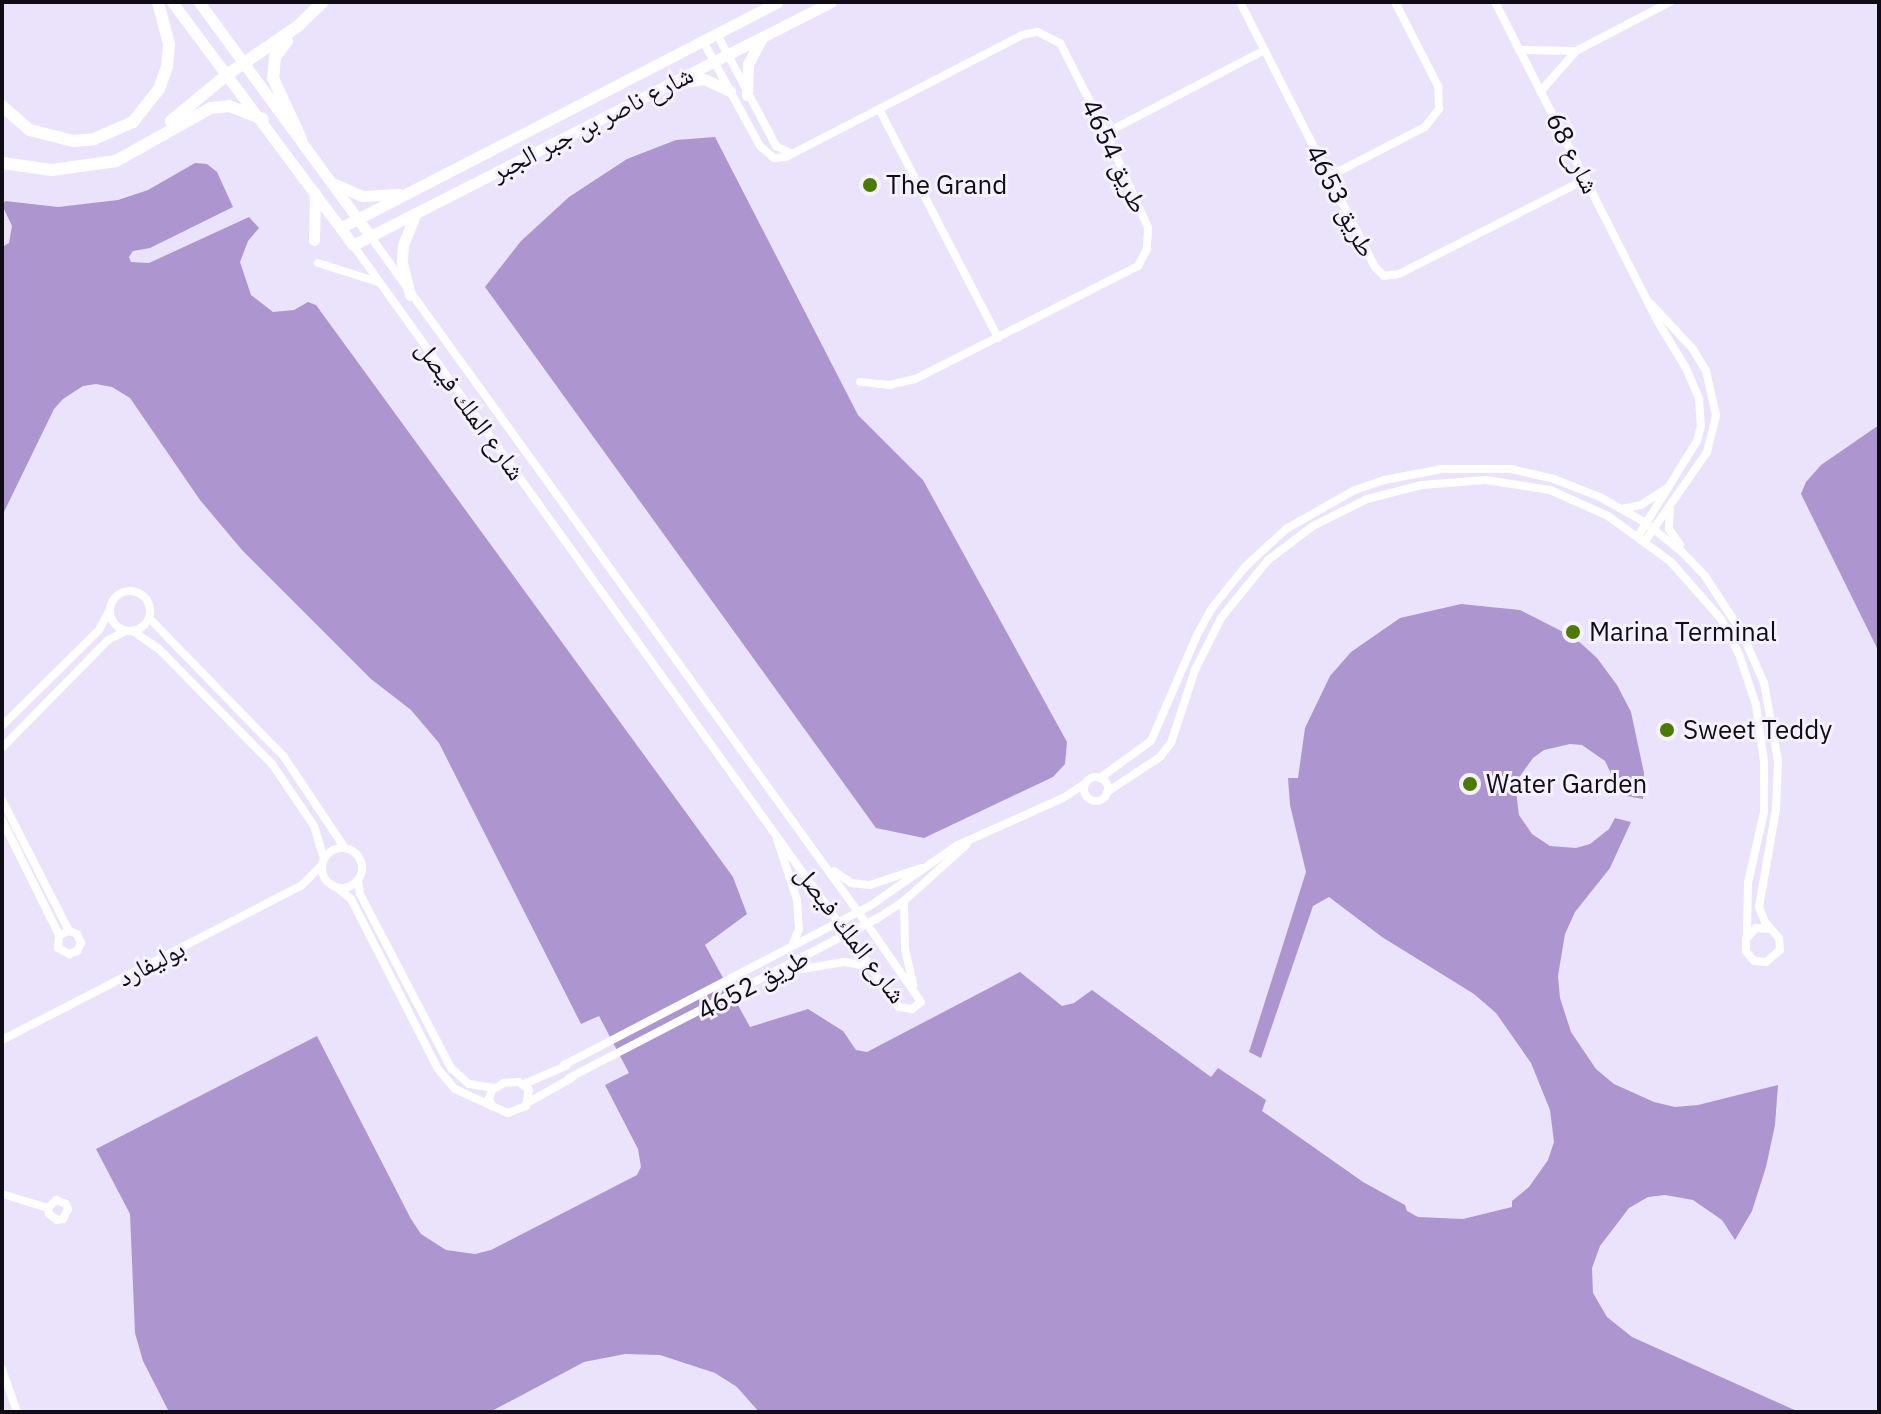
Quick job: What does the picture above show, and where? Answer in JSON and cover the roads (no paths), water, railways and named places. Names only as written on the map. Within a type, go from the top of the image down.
[{"type":"highway","points":[[2,106],[30,130],[73,141],[94,139],[133,122],[154,98],[167,67],[169,44],[158,2]]},
{"type":"highway","points":[[301,139],[274,85],[273,71],[278,50],[323,2]]},
{"type":"highway","points":[[137,148],[228,74],[309,17]]},
{"type":"highway","points":[[2,163],[52,170],[95,167],[116,161],[211,108],[229,106],[263,119]]},
{"type":"main road","name":"شارع الملك فيصل","points":[[172,2],[263,119],[353,245]]},
{"type":"main road","name":"شارع الملك فيصل","points":[[199,2],[370,236]]},
{"type":"main road","name":"شارع ناصر بن جبر الجبر","points":[[342,227],[777,2]]},
{"type":"main road","name":"شارع ناصر بن جبر الجبر","points":[[353,245],[831,2]]},
{"type":"main road","points":[[747,95],[748,64],[763,37]]},
{"type":"main road","points":[[667,85],[704,79],[730,91]]},
{"type":"main road","points":[[333,182],[362,196],[412,192]]},
{"type":"main road","points":[[314,189],[314,240]]},
{"type":"main road","points":[[410,295],[402,262],[403,245],[416,213]]},
{"type":"street","name":"طريق 4653","points":[[1240,2],[1377,271],[1392,277],[1586,179]]},
{"type":"street","points":[[1328,177],[1425,127],[1439,109],[1438,86],[1395,2]]},
{"type":"street","name":"شارع 68","points":[[1495,2],[1650,304]]},
{"type":"street","points":[[1541,91],[1576,51],[1670,2]]},
{"type":"street","name":"طريق 4654","points":[[792,154],[1022,35],[1038,32],[1060,43],[1146,221],[1149,235],[1145,255],[1133,270],[907,382],[880,385],[860,382]]},
{"type":"street","points":[[717,34],[776,146],[783,153],[792,154]]},
{"type":"street","points":[[703,41],[763,151],[774,158],[792,154]]},
{"type":"street","points":[[1106,133],[1265,50]]},
{"type":"street","points":[[1519,50],[1576,51]]},
{"type":"street","points":[[879,109],[998,338]]},
{"type":"street","name":"شارع الملك فيصل","points":[[353,245],[903,1009],[912,1009],[921,1002],[916,994],[370,236]]},
{"type":"street","points":[[318,263],[355,272],[378,282]]},
{"type":"street","points":[[1642,539],[1697,441],[1701,413],[1695,385],[1650,304]]},
{"type":"street","points":[[1650,304],[1693,349],[1706,371],[1715,403],[1713,435],[1707,452],[1672,505],[1650,526]]},
{"type":"street","points":[[1100,778],[1151,741],[1197,635],[1227,586],[1278,536],[1330,502],[1355,490],[1416,472],[1491,467],[1554,479],[1622,509],[1650,526],[1692,562]]},
{"type":"street","points":[[1063,798],[1086,796],[1098,801],[1160,757],[1171,743],[1207,642],[1238,593],[1283,547],[1331,515],[1393,491],[1450,480],[1486,480],[1550,490],[1608,516],[1684,573],[1721,619],[1744,665],[1756,705],[1764,761],[1764,812],[1748,883],[1746,939],[1749,957],[1766,962],[1780,950],[1779,938],[1770,929],[1759,907],[1778,787],[1769,703],[1742,633],[1717,591],[1669,529],[1672,505]]},
{"type":"street","points":[[1622,509],[1641,505],[1670,487]]},
{"type":"street","points":[[2,726],[99,630],[115,597],[136,591],[149,603],[149,618],[284,757],[345,848],[359,856],[363,864],[358,880],[360,894],[451,1068],[469,1084],[495,1088]]},
{"type":"street","points":[[109,611],[114,625],[159,649],[272,764],[314,826],[324,877],[351,899],[438,1069],[455,1089],[503,1112],[513,1112],[529,1102],[530,1094],[524,1084],[508,1082],[495,1088],[489,1096],[492,1106]]},
{"type":"street","points":[[2,748],[108,640],[130,631],[149,618]]},
{"type":"street","points":[[1063,798],[1094,777],[1107,785],[1107,792]]},
{"type":"street","points":[[1086,783],[1086,796]]},
{"type":"street","name":"طريق 4652","points":[[524,1084],[858,912],[976,837],[1063,798]]},
{"type":"street","points":[[2,800],[69,931],[80,938],[80,947],[74,953],[61,951],[57,944],[59,935],[2,820]]},
{"type":"street","points":[[773,828],[797,900],[799,929],[790,948]]},
{"type":"street","name":"طريق 4652","points":[[529,1102],[569,1078],[776,973],[904,901],[976,837]]},
{"type":"street","points":[[323,862],[329,852],[345,848]]},
{"type":"street","points":[[821,859],[839,877],[870,885],[889,882],[933,862]]},
{"type":"street","name":"بوليفارد","points":[[2,1040],[301,886],[323,862]]},
{"type":"street","points":[[334,886],[344,888],[358,880]]},
{"type":"street","name":"بوليفارد","points":[[301,886],[334,886]]},
{"type":"street","points":[[904,901],[905,949],[916,994]]},
{"type":"street","points":[[1746,939],[1756,928],[1770,929]]},
{"type":"street","points":[[59,935],[69,931]]},
{"type":"street","points":[[776,973],[844,962],[874,967]]},
{"type":"street","points":[[2,1194],[48,1208]]},
{"type":"street","points":[[2,1369],[17,1412]]},
{"type":"place","name":"The Grand","points":[[870,185]]},
{"type":"place","name":"Marina Terminal","points":[[1573,632]]},
{"type":"place","name":"Sweet Teddy","points":[[1667,730]]},
{"type":"place","name":"Water Garden","points":[[1470,784]]}]
